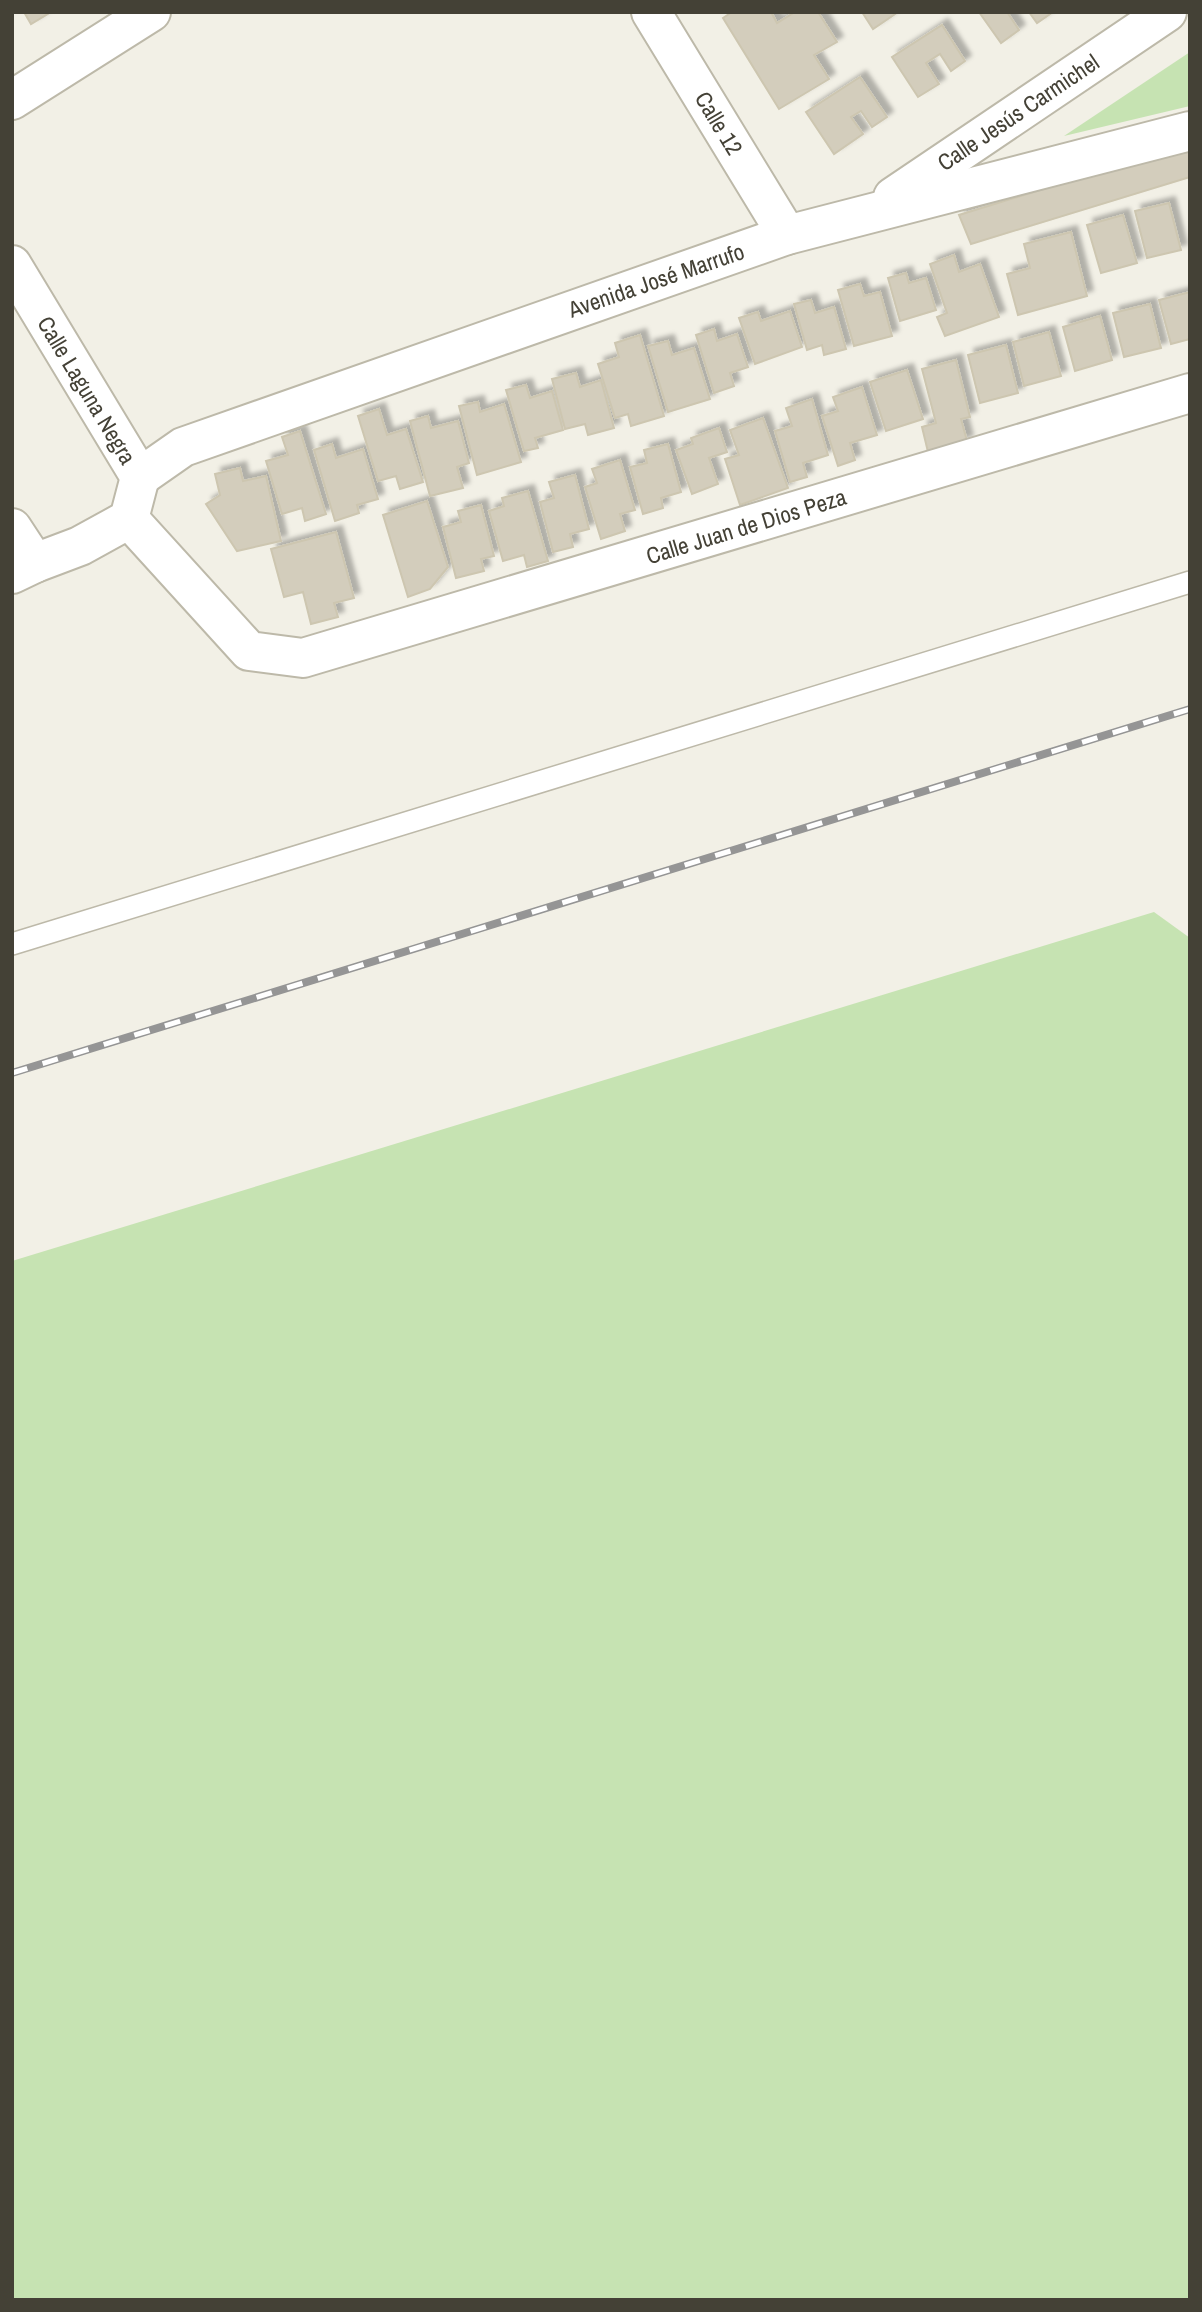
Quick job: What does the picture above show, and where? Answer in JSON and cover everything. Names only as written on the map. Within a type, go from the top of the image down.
[{"type":"street","points":[[12,100],[151,12]]},
{"type":"street","name":"Calle 12","points":[[652,12],[787,235]]},
{"type":"street","name":"Calle Jesús Carmichel","points":[[870,212],[1167,12]]},
{"type":"street","name":"Avenida José Marrufo","points":[[140,477],[183,447],[787,235],[1190,131]]},
{"type":"street","name":"Calle Laguna Negra","points":[[12,265],[140,477],[129,519]]},
{"type":"street","name":"Calle Juan de Dios Peza","points":[[129,519],[250,651],[303,658],[1190,393]]},
{"type":"street","points":[[12,528],[24,568],[80,546],[129,519]]},
{"type":"lane","points":[[12,944],[1190,582]]},
{"type":"green space","points":[[1190,52],[1190,106],[1064,136]]},
{"type":"green space","points":[[1154,912],[1190,938],[1190,2300],[12,2300],[12,1261]]},
{"type":"building","points":[[24,12],[51,12],[31,24]]},
{"type":"building","points":[[732,12],[771,12],[777,23],[795,12],[818,12],[837,42],[814,55],[829,79],[779,109],[723,18]]},
{"type":"building","points":[[862,12],[898,12],[873,29]]},
{"type":"building","points":[[979,12],[1007,12],[1019,30],[1001,43]]},
{"type":"building","points":[[1029,12],[1053,12],[1037,23]]},
{"type":"building","points":[[942,25],[965,61],[951,71],[940,54],[926,63],[939,84],[918,97],[892,57]]},
{"type":"building","points":[[860,77],[887,117],[872,127],[861,111],[851,117],[863,134],[834,154],[806,112]]},
{"type":"building","points":[[1190,144],[1190,177],[971,244],[959,215]]},
{"type":"building","points":[[1169,203],[1181,250],[1147,258],[1135,211]]},
{"type":"building","points":[[1123,215],[1137,263],[1101,273],[1087,225]]},
{"type":"building","points":[[1071,232],[1087,296],[1018,315],[1007,274],[1030,268],[1024,244]]},
{"type":"building","points":[[954,255],[959,272],[980,264],[999,317],[945,336],[937,317],[947,313],[930,264]]},
{"type":"building","points":[[906,273],[909,283],[926,278],[936,310],[900,321],[888,278]]},
{"type":"building","points":[[860,284],[864,296],[880,292],[892,336],[854,346],[838,290]]},
{"type":"building","points":[[1190,292],[1190,339],[1171,344],[1159,300]]},
{"type":"building","points":[[811,300],[815,313],[834,307],[846,349],[824,355],[822,345],[807,350],[794,304]]},
{"type":"building","points":[[1150,304],[1161,348],[1124,357],[1113,313]]},
{"type":"building","points":[[790,311],[802,347],[755,364],[739,318],[758,312],[761,321]]},
{"type":"building","points":[[1100,316],[1112,360],[1075,371],[1063,327]]},
{"type":"building","points":[[714,329],[717,341],[737,334],[748,367],[730,373],[734,386],[714,393],[696,335]]},
{"type":"building","points":[[1049,332],[1061,376],[1024,386],[1013,342]]},
{"type":"building","points":[[640,335],[664,416],[631,426],[628,414],[615,418],[598,364],[619,357],[615,343]]},
{"type":"building","points":[[668,341],[672,355],[694,348],[710,399],[668,412],[648,346]]},
{"type":"building","points":[[1006,345],[1018,393],[980,403],[968,355]]},
{"type":"building","points":[[956,360],[970,417],[961,419],[967,441],[928,452],[922,427],[936,423],[922,369]]},
{"type":"building","points":[[907,370],[923,419],[886,431],[870,382]]},
{"type":"building","points":[[576,373],[580,387],[601,380],[614,428],[588,435],[585,424],[565,429],[552,379]]},
{"type":"building","points":[[526,385],[530,398],[552,391],[563,430],[535,438],[538,448],[524,451],[506,390]]},
{"type":"building","points":[[862,387],[877,435],[850,443],[855,460],[838,466],[822,416],[838,411],[833,397]]},
{"type":"building","points":[[812,399],[828,455],[803,463],[807,477],[790,482],[775,431],[792,426],[786,408]]},
{"type":"building","points":[[478,402],[480,412],[504,404],[521,462],[477,475],[459,406]]},
{"type":"building","points":[[379,409],[387,435],[406,429],[423,482],[400,489],[396,476],[378,481],[358,416]]},
{"type":"building","points":[[428,416],[431,428],[458,421],[469,463],[457,467],[463,488],[430,496],[410,421]]},
{"type":"building","points":[[763,418],[788,488],[740,505],[725,459],[739,455],[730,430]]},
{"type":"building","points":[[719,428],[727,452],[709,458],[718,484],[692,494],[676,450],[693,444],[691,438]]},
{"type":"building","points":[[300,431],[326,514],[305,521],[302,508],[282,514],[266,461],[288,455],[282,437]]},
{"type":"building","points":[[332,444],[336,458],[363,449],[378,499],[357,505],[359,513],[335,521],[314,450]]},
{"type":"building","points":[[668,444],[681,492],[661,498],[663,508],[643,514],[630,467],[647,463],[644,450]]},
{"type":"building","points":[[620,460],[635,510],[620,514],[625,531],[601,539],[585,487],[597,483],[592,469]]},
{"type":"building","points":[[240,468],[243,481],[266,476],[281,541],[237,551],[206,504],[220,495],[215,474]]},
{"type":"building","points":[[575,475],[589,529],[570,534],[573,547],[553,552],[540,502],[554,498],[549,482]]},
{"type":"building","points":[[528,491],[548,561],[527,567],[524,555],[503,561],[489,511],[504,506],[502,498]]},
{"type":"building","points":[[427,501],[448,567],[430,589],[408,597],[383,515]]},
{"type":"building","points":[[481,505],[494,556],[481,559],[484,571],[456,578],[443,527],[461,522],[458,511]]},
{"type":"building","points":[[336,532],[354,598],[334,603],[338,617],[311,624],[303,592],[284,597],[271,549]]},
{"type":"railway","points":[[12,1073],[1190,709]]}]
